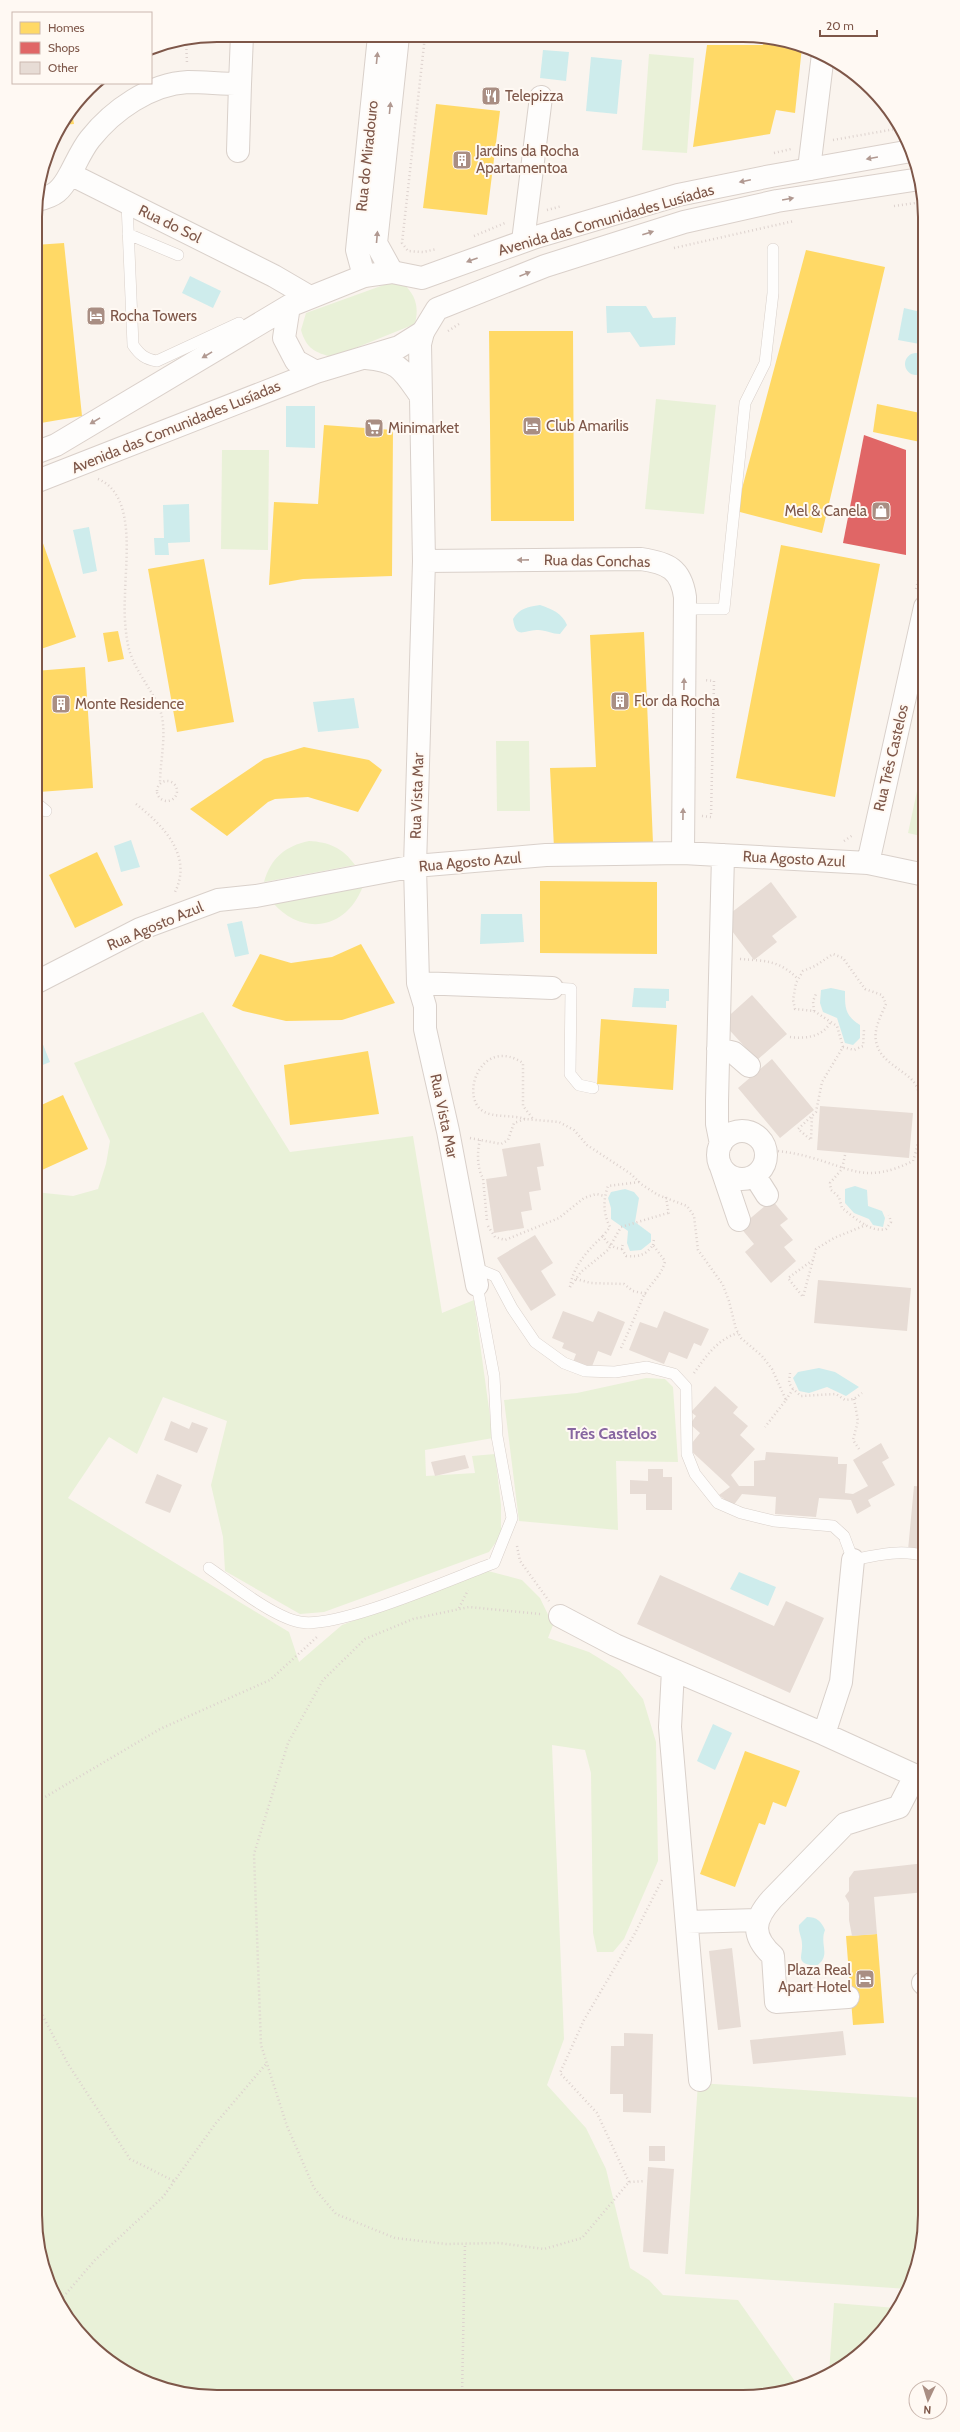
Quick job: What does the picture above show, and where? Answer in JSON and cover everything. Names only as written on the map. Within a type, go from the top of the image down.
[{"type":"street","points":[[238,158],[242,42]]},
{"type":"street","name":"Rua do Miradouro","points":[[364,276],[357,250],[378,42]]},
{"type":"street","name":"Rua do Miradouro","points":[[392,272],[376,243],[397,42]]},
{"type":"street","points":[[810,169],[821,61]]},
{"type":"street","points":[[43,198],[52,196],[64,185],[90,140],[113,116],[136,99],[162,86],[187,82],[240,84]]},
{"type":"street","points":[[523,242],[541,97]]},
{"type":"street","name":"Avenida das Comunidades Lusíadas","points":[[42,450],[56,445],[298,302],[364,276],[392,272],[422,278],[523,242],[678,195],[906,152]]},
{"type":"street","name":"Rua do Sol","points":[[70,174],[274,276],[298,302]]},
{"type":"street","name":"Avenida das Comunidades Lusíadas","points":[[42,479],[316,372],[399,347],[423,332],[437,309],[545,266],[684,222],[776,201],[914,180]]},
{"type":"street","points":[[422,278],[437,309]]},
{"type":"street","points":[[298,302],[284,338],[296,361],[316,372]]},
{"type":"street","name":"Rua Vista Mar","points":[[423,332],[420,344],[420,395],[424,561],[415,866],[418,983],[426,1006],[425,1029],[448,1131],[475,1276]]},
{"type":"street","points":[[366,358],[386,360],[403,370],[420,395]]},
{"type":"street","name":"Rua das Conchas","points":[[424,561],[641,559],[656,561],[670,567],[678,575],[683,585],[685,609],[683,853]]},
{"type":"street","name":"Rua Três Castelos","points":[[868,863],[918,610]]},
{"type":"street","name":"Rua Agosto Azul","points":[[42,979],[113,942],[171,917],[218,900],[256,896],[415,866],[546,855],[683,853],[722,863],[868,863],[918,874]]},
{"type":"street","points":[[722,863],[717,1124],[721,1154],[739,1220]]},
{"type":"street","points":[[418,983],[552,988]]},
{"type":"street","points":[[718,1049],[734,1053],[749,1066]]},
{"type":"street","points":[[745,1130],[759,1136],[766,1150],[765,1164],[755,1176],[739,1179],[731,1176],[721,1154],[729,1135],[745,1130]]},
{"type":"street","points":[[755,1176],[767,1195]]},
{"type":"street","points":[[824,1734],[840,1682],[853,1560]]},
{"type":"street","points":[[560,1616],[615,1645],[824,1734],[918,1777]]},
{"type":"street","points":[[673,1670],[670,1727],[700,2080]]},
{"type":"street","points":[[848,1997],[776,2002],[773,1956],[764,1947],[758,1936],[758,1920],[762,1910],[845,1824],[899,1807],[918,1781]]},
{"type":"street","points":[[687,1922],[758,1920]]},
{"type":"lane","points":[[127,203],[133,345],[139,354],[147,359],[157,361],[239,323]]},
{"type":"lane","points":[[128,234],[178,255]]},
{"type":"lane","points":[[685,609],[724,609],[745,403],[765,363],[773,293],[773,249]]},
{"type":"lane","points":[[42,808],[46,811]]},
{"type":"lane","points":[[552,988],[571,989],[570,1074],[579,1085],[593,1088]]},
{"type":"lane","points":[[209,1568],[269,1608],[300,1622],[320,1621],[366,1610],[494,1563],[512,1518],[497,1436],[494,1376],[475,1276],[495,1276],[512,1308],[535,1342],[564,1364],[584,1371],[615,1372],[647,1367],[674,1374],[686,1387],[687,1454],[695,1474],[718,1503],[741,1514],[774,1521],[833,1526],[844,1536],[853,1560],[886,1553],[918,1554]]},
{"type":"path","points":[[812,144],[894,129]]},
{"type":"path","points":[[886,207],[918,203]]},
{"type":"path","points":[[670,249],[795,221]]},
{"type":"path","points":[[445,334],[460,323]]},
{"type":"path","points":[[91,476],[107,482],[120,500],[126,530],[126,629],[129,647],[138,670],[152,693],[161,714],[163,730],[160,783],[156,789],[158,796],[163,800],[173,799],[177,791],[175,785],[170,781],[160,783]]},
{"type":"path","points":[[699,680],[714,681],[711,817],[699,816],[699,822]]},
{"type":"path","points":[[136,804],[158,821],[175,846],[182,864],[179,885],[170,900],[171,917]]},
{"type":"path","points":[[840,842],[846,841],[856,832]]},
{"type":"path","points":[[812,1116],[811,1140],[798,1129],[816,1112],[819,1095],[828,1070],[843,1047],[837,1026],[830,1023],[814,1011],[795,1009],[793,1000],[798,979],[803,971],[815,966],[833,954],[843,958],[865,989],[882,996],[886,1004],[876,1030],[877,1045],[883,1055],[912,1081],[918,1088]]},
{"type":"path","points":[[719,982],[726,970],[740,959],[771,961],[787,969],[798,979]]},
{"type":"path","points":[[814,1011],[816,994]]},
{"type":"path","points":[[790,1037],[800,1038],[816,1036],[826,1029],[830,1023]]},
{"type":"path","points":[[843,1047],[854,1050],[863,1046],[864,1030]]},
{"type":"path","points":[[534,1120],[523,1106],[523,1063],[512,1056],[495,1056],[486,1061],[475,1077],[473,1097],[481,1109],[497,1116],[515,1115],[526,1119],[534,1120],[559,1122],[574,1130],[587,1145],[658,1195],[687,1206],[694,1216],[698,1250],[723,1285],[738,1333],[741,1338],[762,1356],[772,1370],[786,1400]]},
{"type":"path","points":[[448,1131],[501,1144],[508,1140],[514,1123],[526,1119]]},
{"type":"path","points":[[480,1140],[478,1148],[480,1173],[483,1178],[488,1226],[495,1237],[505,1240],[559,1218],[584,1198],[596,1194],[605,1196]]},
{"type":"path","points":[[766,1150],[810,1157],[852,1172],[873,1173],[898,1168],[912,1161],[918,1145]]},
{"type":"path","points":[[845,1156],[842,1169],[830,1183],[831,1190],[839,1197],[842,1208],[866,1225],[878,1231],[886,1229],[891,1222],[889,1215]]},
{"type":"path","points":[[639,1182],[608,1186],[605,1196],[606,1218],[610,1227],[581,1259],[572,1277],[570,1287],[581,1272],[608,1250],[609,1244],[620,1227],[668,1213]]},
{"type":"path","points":[[666,1197],[668,1213],[670,1216]]},
{"type":"path","points":[[813,1260],[788,1278],[803,1297],[816,1249],[834,1238],[866,1225]]},
{"type":"path","points":[[603,1236],[609,1244],[622,1249]]},
{"type":"path","points":[[621,1348],[646,1294],[663,1272],[665,1261],[654,1245],[654,1239]]},
{"type":"path","points":[[623,1242],[622,1249],[626,1256],[636,1257],[647,1254],[654,1245]]},
{"type":"path","points":[[576,1279],[592,1283],[624,1284],[633,1291],[646,1294]]},
{"type":"path","points":[[682,1382],[693,1374],[711,1350],[727,1336],[738,1333]]},
{"type":"path","points":[[790,1373],[789,1383],[801,1396],[836,1394],[845,1400],[854,1399],[862,1392]]},
{"type":"path","points":[[765,1427],[793,1389]]},
{"type":"path","points":[[854,1399],[858,1421],[853,1440],[859,1450]]},
{"type":"path","points":[[512,1518],[520,1561],[560,1616]]},
{"type":"path","points":[[560,1616],[469,1607],[413,1619],[365,1639],[323,1680],[288,1743],[254,1854],[261,2046],[288,2126],[314,2188],[336,2214],[396,2238],[446,2244],[499,2243],[544,2248],[582,2238],[629,2182],[645,2181]]},
{"type":"path","points":[[42,1799],[160,1729],[270,1680],[340,1617]]},
{"type":"path","points":[[629,2182],[597,2113],[560,2073],[584,2020],[634,1935],[662,1878]]},
{"type":"path","points":[[42,2015],[68,2064],[130,2159],[174,2181]]},
{"type":"path","points":[[63,2297],[95,2260],[163,2197],[216,2123],[267,2064]]},
{"type":"path","points":[[462,2390],[465,2243]]},
{"type":"green space","points":[[649,54],[694,58],[687,153],[642,150]]},
{"type":"green space","points":[[392,282],[403,283],[414,297],[417,312],[415,324],[333,357],[321,354],[312,349],[303,336],[301,330],[306,313]]},
{"type":"green space","points":[[656,399],[716,405],[704,514],[645,509]]},
{"type":"green space","points":[[222,450],[269,450],[268,550],[221,549]]},
{"type":"green space","points":[[496,741],[529,741],[530,811],[497,811]]},
{"type":"green space","points":[[918,787],[918,835],[908,833]]},
{"type":"green space","points":[[309,841],[335,847],[346,854],[355,865],[264,882],[271,866],[280,854],[293,846]]},
{"type":"green space","points":[[363,886],[356,900],[346,912],[335,919],[323,923],[310,924],[297,921],[285,914],[273,903]]},
{"type":"green space","points":[[203,1012],[290,1152],[413,1136],[442,1313],[474,1300],[493,1438],[425,1450],[426,1476],[475,1473],[472,1456],[495,1454],[501,1505],[501,1535],[489,1552],[324,1612],[300,1614],[225,1571],[223,1537],[211,1485],[227,1421],[163,1397],[137,1454],[109,1437],[68,1498],[289,1632],[299,1662],[342,1625],[488,1571],[522,1580],[540,1598],[553,1625],[548,1638],[589,1652],[620,1671],[643,1699],[656,1742],[658,1861],[624,1939],[613,1952],[597,1952],[593,1933],[591,1773],[585,1750],[552,1745],[564,2039],[547,2085],[586,2128],[606,2169],[630,2268],[649,2280],[663,2295],[738,2300],[795,2382],[777,2387],[754,2390],[194,2389],[161,2381],[130,2367],[93,2339],[65,2302],[51,2271],[45,2249],[42,2226],[42,1193],[73,1196],[98,1189],[106,1164],[110,1141],[74,1063]]},
{"type":"green space","points":[[646,1378],[665,1379],[673,1387],[678,1462],[616,1461],[618,1530],[519,1521],[504,1400],[577,1393]]},
{"type":"green space","points":[[698,2083],[918,2098],[917,2238],[909,2271],[902,2289],[685,2274]]},
{"type":"green space","points":[[834,2303],[891,2308],[867,2339],[829,2367]]},
{"type":"water","points":[[543,50],[569,52],[566,81],[540,78]]},
{"type":"water","points":[[591,57],[622,60],[617,114],[586,111]]},
{"type":"water","points":[[190,276],[221,291],[213,308],[182,293]]},
{"type":"water","points":[[606,306],[646,306],[653,318],[676,317],[675,345],[640,347],[630,332],[607,333]]},
{"type":"water","points":[[904,308],[918,311],[918,344],[898,340]]},
{"type":"water","points":[[912,354],[918,354],[918,374],[916,375],[912,374],[906,368],[905,364],[906,360]]},
{"type":"water","points":[[286,406],[315,406],[315,448],[286,447]]},
{"type":"water","points":[[189,504],[190,542],[168,543],[169,555],[155,555],[154,538],[164,538],[163,505]]},
{"type":"water","points":[[89,527],[97,571],[83,574],[73,530]]},
{"type":"water","points":[[540,605],[556,612],[565,621],[567,625],[560,634],[541,630],[519,632],[516,630],[513,619],[518,612],[528,607]]},
{"type":"water","points":[[354,698],[359,728],[318,732],[313,702]]},
{"type":"water","points":[[131,840],[140,867],[121,872],[114,846]]},
{"type":"water","points":[[481,914],[522,914],[524,942],[480,944]]},
{"type":"water","points":[[242,921],[249,954],[235,957],[227,924]]},
{"type":"water","points":[[634,988],[669,989],[669,1001],[666,1001],[666,1008],[632,1007]]},
{"type":"water","points":[[831,988],[845,991],[847,1011],[851,1018],[860,1025],[860,1038],[853,1045],[845,1043],[837,1018],[823,1012],[820,1003],[821,990]]},
{"type":"water","points":[[42,1042],[50,1062],[42,1065]]},
{"type":"water","points":[[855,1186],[867,1190],[868,1206],[882,1211],[885,1218],[883,1227],[873,1225],[869,1219],[854,1213],[845,1203],[845,1189]]},
{"type":"water","points":[[625,1189],[634,1192],[639,1198],[635,1222],[651,1234],[651,1242],[641,1250],[630,1251],[627,1243],[628,1231],[611,1219],[611,1208],[608,1198],[611,1192]]},
{"type":"water","points":[[819,1368],[835,1372],[859,1387],[846,1396],[827,1387],[809,1393],[799,1391],[793,1378],[798,1372]]},
{"type":"water","points":[[739,1572],[776,1587],[768,1606],[730,1589]]},
{"type":"water","points":[[713,1724],[732,1733],[715,1770],[697,1761]]},
{"type":"water","points":[[807,1917],[818,1920],[825,1930],[823,1941],[823,1958],[816,1966],[809,1965],[801,1959],[802,1944],[799,1925]]},
{"type":"building: Homes","points":[[763,43],[766,43],[801,52],[795,113],[776,110],[770,134],[693,147],[707,45],[763,45]]},
{"type":"building: Homes","name":"Jardins da Rocha Apartamentoa","points":[[436,104],[500,111],[487,215],[423,208]]},
{"type":"building: Homes","points":[[73,118],[74,124],[69,124]]},
{"type":"building: Homes","points":[[64,243],[82,416],[42,423],[42,245]]},
{"type":"building: Homes","points":[[806,250],[885,267],[822,533],[736,511]]},
{"type":"building: Homes","name":"Club Amarilis","points":[[489,331],[573,331],[574,521],[491,521]]},
{"type":"building: Homes","points":[[877,404],[918,413],[918,442],[873,432]]},
{"type":"building: Homes","points":[[324,425],[393,430],[392,576],[303,579],[269,585],[274,502],[318,504]]},
{"type":"building: Homes","points":[[42,540],[76,637],[42,649]]},
{"type":"building: Homes","points":[[781,545],[880,564],[835,797],[736,778]]},
{"type":"building: Homes","points":[[204,559],[234,722],[177,732],[148,569]]},
{"type":"building: Homes","points":[[118,631],[124,659],[108,662],[103,633]]},
{"type":"building: Homes","name":"Flor da Rocha","points":[[644,632],[653,843],[554,848],[550,768],[596,767],[590,635]]},
{"type":"building: Homes","name":"Monte Residence","points":[[85,667],[93,788],[42,792],[42,670]]},
{"type":"building: Homes","points":[[304,747],[369,760],[382,770],[358,812],[308,797],[275,799],[268,802],[227,836],[190,809],[264,759]]},
{"type":"building: Homes","points":[[97,852],[123,905],[75,928],[49,875]]},
{"type":"building: Homes","points":[[540,881],[657,882],[657,954],[540,953]]},
{"type":"building: Homes","points":[[361,944],[395,1003],[342,1020],[286,1021],[243,1011],[232,1006],[260,954],[291,963],[332,957]]},
{"type":"building: Homes","points":[[601,1019],[677,1025],[673,1090],[597,1084]]},
{"type":"building: Homes","points":[[368,1051],[379,1114],[290,1125],[284,1065]]},
{"type":"building: Homes","points":[[63,1095],[88,1149],[42,1170],[42,1105]]},
{"type":"building: Homes","points":[[745,1751],[800,1771],[786,1807],[773,1802],[765,1825],[759,1823],[735,1887],[700,1874]]},
{"type":"building: Homes","name":"Plaza Real Apart Hotel","points":[[877,1934],[884,2023],[853,2025],[846,1936]]},
{"type":"building: Shops","points":[[864,435],[906,450],[906,555],[843,543]]},
{"type":"building: Other","points":[[771,882],[797,917],[772,936],[777,942],[754,960],[723,919]]},
{"type":"building: Other","points":[[752,995],[787,1034],[757,1060],[722,1022]]},
{"type":"building: Other","points":[[772,1059],[814,1110],[780,1138],[738,1088]]},
{"type":"building: Other","points":[[820,1106],[913,1113],[909,1158],[817,1150]]},
{"type":"building: Other","points":[[540,1143],[544,1166],[537,1167],[541,1190],[529,1192],[532,1210],[521,1212],[524,1228],[494,1233],[486,1179],[507,1176],[502,1149]]},
{"type":"building: Other","points":[[772,1200],[788,1219],[780,1225],[793,1240],[784,1247],[796,1261],[771,1283],[745,1252],[754,1244],[740,1227]]},
{"type":"building: Other","points":[[535,1235],[553,1263],[541,1271],[556,1295],[531,1311],[497,1258]]},
{"type":"building: Other","points":[[818,1280],[911,1288],[907,1331],[814,1323]]},
{"type":"building: Other","points":[[563,1311],[593,1322],[598,1311],[625,1322],[611,1356],[598,1351],[591,1369],[573,1362],[576,1354],[562,1348],[564,1343],[552,1338]]},
{"type":"building: Other","points":[[664,1311],[709,1329],[701,1346],[694,1343],[687,1359],[669,1352],[664,1364],[629,1350],[640,1322],[657,1328]]},
{"type":"building: Other","points":[[715,1386],[738,1407],[733,1413],[748,1426],[740,1435],[755,1449],[731,1475],[739,1486],[754,1486],[754,1461],[765,1460],[766,1452],[838,1457],[838,1464],[847,1464],[845,1493],[853,1494],[868,1486],[853,1460],[881,1443],[889,1458],[882,1462],[895,1485],[868,1500],[871,1506],[857,1514],[851,1500],[819,1498],[816,1517],[775,1514],[776,1497],[742,1494],[733,1506],[719,1495],[730,1487],[688,1448],[700,1433],[690,1424],[696,1416],[691,1412]]},
{"type":"building: Other","points":[[171,1421],[189,1429],[192,1422],[208,1428],[197,1453],[164,1440]]},
{"type":"building: Other","points":[[465,1455],[469,1468],[435,1476],[431,1462]]},
{"type":"building: Other","points":[[648,1469],[663,1469],[663,1477],[672,1477],[672,1510],[646,1510],[646,1494],[630,1494],[630,1480],[648,1481]]},
{"type":"building: Other","points":[[157,1474],[182,1485],[170,1513],[145,1503]]},
{"type":"building: Other","points":[[914,1486],[918,1486],[918,1551],[908,1550]]},
{"type":"building: Other","points":[[660,1575],[774,1626],[786,1601],[824,1618],[790,1693],[637,1624]]},
{"type":"building: Other","points":[[918,1864],[918,1893],[874,1897],[877,1934],[852,1936],[849,1920],[849,1903],[845,1896],[849,1891],[849,1878],[854,1871]]},
{"type":"building: Other","points":[[732,1948],[741,2027],[718,2030],[709,1951]]},
{"type":"building: Other","points":[[843,2031],[846,2055],[753,2064],[750,2040]]},
{"type":"building: Other","points":[[624,2033],[653,2034],[651,2113],[623,2112],[623,2094],[610,2094],[611,2046],[624,2046]]},
{"type":"building: Other","points":[[649,2146],[665,2146],[665,2161],[649,2161]]},
{"type":"building: Other","points":[[648,2167],[674,2169],[668,2254],[643,2252]]},
{"type":"place","name":"Telepizza","points":[[491,96]]},
{"type":"place","name":"Jardins da Rocha Apartamentoa","points":[[462,160]]},
{"type":"place","name":"Rocha Towers","points":[[96,316]]},
{"type":"place","name":"Club Amarilis","points":[[532,426]]},
{"type":"place","name":"Minimarket","points":[[374,428]]},
{"type":"place","name":"Mel & Canela","points":[[881,511]]},
{"type":"place","name":"Flor da Rocha","points":[[620,701]]},
{"type":"place","name":"Monte Residence","points":[[61,704]]},
{"type":"place","name":"Plaza Real Apart Hotel","points":[[865,1979]]},
{"type":"district","name":"Três Castelos","points":[[612,1433]]}]
